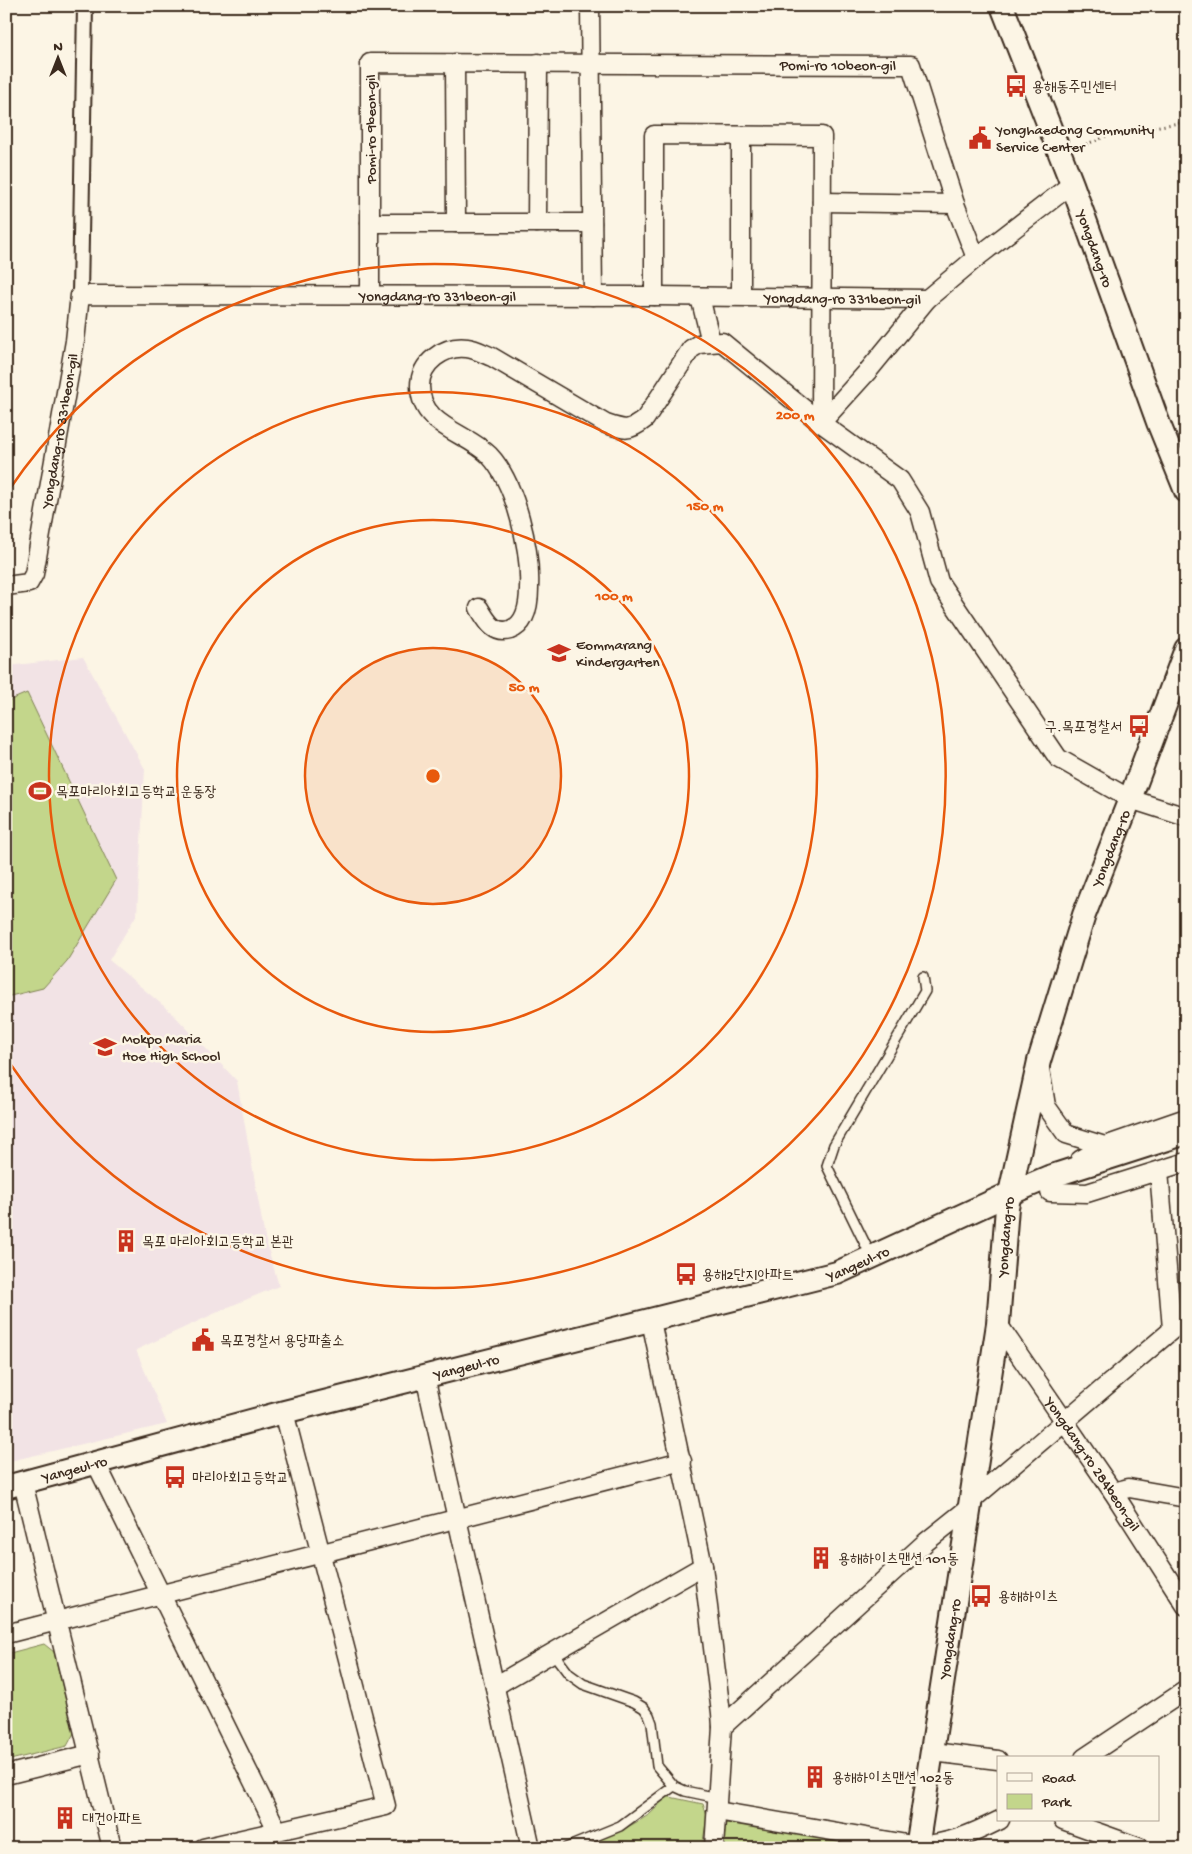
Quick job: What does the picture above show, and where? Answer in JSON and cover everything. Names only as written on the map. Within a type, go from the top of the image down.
[{"type":"street","points":[[80,295],[85,6]]},
{"type":"street","points":[[590,6],[593,296]]},
{"type":"street","name":"Yongdang-ro","points":[[1002,6],[1072,184],[1158,422],[1186,491]]},
{"type":"street","name":"Pomi-ro 9beon-gil","points":[[370,295],[370,63],[591,63]]},
{"type":"street","points":[[454,63],[456,223]]},
{"type":"street","points":[[537,223],[538,63]]},
{"type":"street","name":"Pomi-ro 10beon-gil","points":[[591,63],[912,65],[955,204],[976,258]]},
{"type":"street","points":[[654,296],[654,135],[822,136],[821,423]]},
{"type":"street","points":[[741,136],[741,296]]},
{"type":"street","name":"Yongdang-ro 331beon-gil","points":[[6,586],[29,583],[34,574],[75,341],[80,295],[741,296],[822,299],[927,299],[976,258],[1072,184]]},
{"type":"street","points":[[822,202],[955,204]]},
{"type":"street","points":[[370,223],[592,223]]},
{"type":"street","points":[[700,297],[711,342]]},
{"type":"street","points":[[821,423],[868,371],[927,299]]},
{"type":"street","points":[[479,608],[491,627],[499,630],[510,630],[522,620],[529,601],[530,581],[523,534],[512,494],[497,466],[482,450],[439,423],[424,406],[420,391],[421,377],[428,363],[435,357],[456,349],[467,348],[475,350],[492,357],[606,424],[624,429],[634,428],[645,420],[691,349],[699,344],[722,342],[821,423],[900,480],[920,512],[939,582],[1058,758],[1130,799],[1186,817]]},
{"type":"street","name":"Yongdang-ro","points":[[918,1847],[998,1324],[1009,1200],[1038,1061],[1084,915],[1186,649]]},
{"type":"street","points":[[1038,1061],[1046,1106],[1066,1134],[1105,1146]]},
{"type":"street","points":[[1050,1184],[1105,1146],[1186,1118]]},
{"type":"street","name":"Yangeul-ro","points":[[15,1485],[284,1412],[837,1272],[922,1234],[1186,1133]]},
{"type":"street","name":"Yangeul-ro","points":[[1050,1184],[1186,1148]]},
{"type":"street","points":[[1050,1184],[1087,1193],[1186,1162]]},
{"type":"street","points":[[1159,1170],[1172,1329]]},
{"type":"street","points":[[722,1727],[926,1542],[1186,1318]]},
{"type":"street","points":[[651,1320],[703,1566],[722,1727],[714,1848]]},
{"type":"street","name":"Yongdang-ro 284beon-gil","points":[[998,1324],[1113,1492],[1186,1606]]},
{"type":"street","points":[[426,1376],[531,1848]]},
{"type":"street","points":[[203,1848],[386,1806],[284,1412]]},
{"type":"street","points":[[6,1634],[682,1461]]},
{"type":"street","points":[[96,1463],[277,1830]]},
{"type":"street","points":[[15,1485],[56,1622],[112,1848]]},
{"type":"street","points":[[1113,1492],[1129,1488],[1186,1498]]},
{"type":"street","points":[[495,1686],[703,1566]]},
{"type":"street","points":[[1087,1756],[1186,1690]]},
{"type":"street","points":[[933,1752],[997,1760]]},
{"type":"street","points":[[6,1775],[90,1754]]},
{"type":"street","points":[[717,1805],[918,1847],[941,1844],[972,1835],[997,1822]]},
{"type":"street","points":[[1069,1822],[1141,1848]]},
{"type":"lane","points":[[871,1257],[827,1166],[834,1145],[925,991],[924,977]]},
{"type":"lane","points":[[553,1653],[569,1674],[583,1684],[634,1702],[644,1708],[650,1715],[652,1723],[657,1766],[674,1786],[717,1805]]},
{"type":"lane","points":[[566,1848],[620,1826],[674,1786]]},
{"type":"path","points":[[1060,156],[1114,133],[1186,122]]},
{"type":"shaded area","name":"Mokpo Maria Hoe High School","points":[[83,657],[145,769],[137,914],[109,960],[172,1013],[237,1081],[265,1238],[279,1286],[136,1350],[167,1424],[6,1462],[6,662],[8,666]]},
{"type":"green space","name":"목포마리아회고등학교 운동장","points":[[27,693],[116,880],[67,961],[43,988],[6,997],[6,702]]},
{"type":"green space","points":[[44,1644],[54,1652],[74,1733],[67,1746],[6,1761],[6,1654]]},
{"type":"green space","points":[[665,1796],[703,1804],[707,1816],[702,1848],[572,1848],[641,1820],[652,1812]]},
{"type":"green space","points":[[726,1823],[919,1848],[723,1848]]},
{"type":"place","name":"용해동주민센터","points":[[1016,86]]},
{"type":"place","name":"Yonghaedong Community Service Center","points":[[980,138]]},
{"type":"place","name":"Eommarang Kindergarten","points":[[559,653]]},
{"type":"place","name":"구.목포경찰서","points":[[1139,726]]},
{"type":"place","name":"목포마리아회고등학교 운동장","points":[[40,791]]},
{"type":"place","name":"Mokpo Maria Hoe High School","points":[[105,1047]]},
{"type":"place","name":"목포 마리아회고등학교 본관","points":[[126,1241]]},
{"type":"place","name":"용해2단지아파트","points":[[686,1274]]},
{"type":"place","name":"목포경찰서 용당파출소","points":[[203,1340]]},
{"type":"place","name":"마리아회고등학교","points":[[175,1477]]},
{"type":"place","name":"용해하이츠맨션 101동","points":[[821,1558]]},
{"type":"place","name":"용해하이츠","points":[[981,1596]]},
{"type":"place","name":"용해하이츠맨션 102동","points":[[815,1777]]},
{"type":"place","name":"대건아파트","points":[[65,1818]]}]
